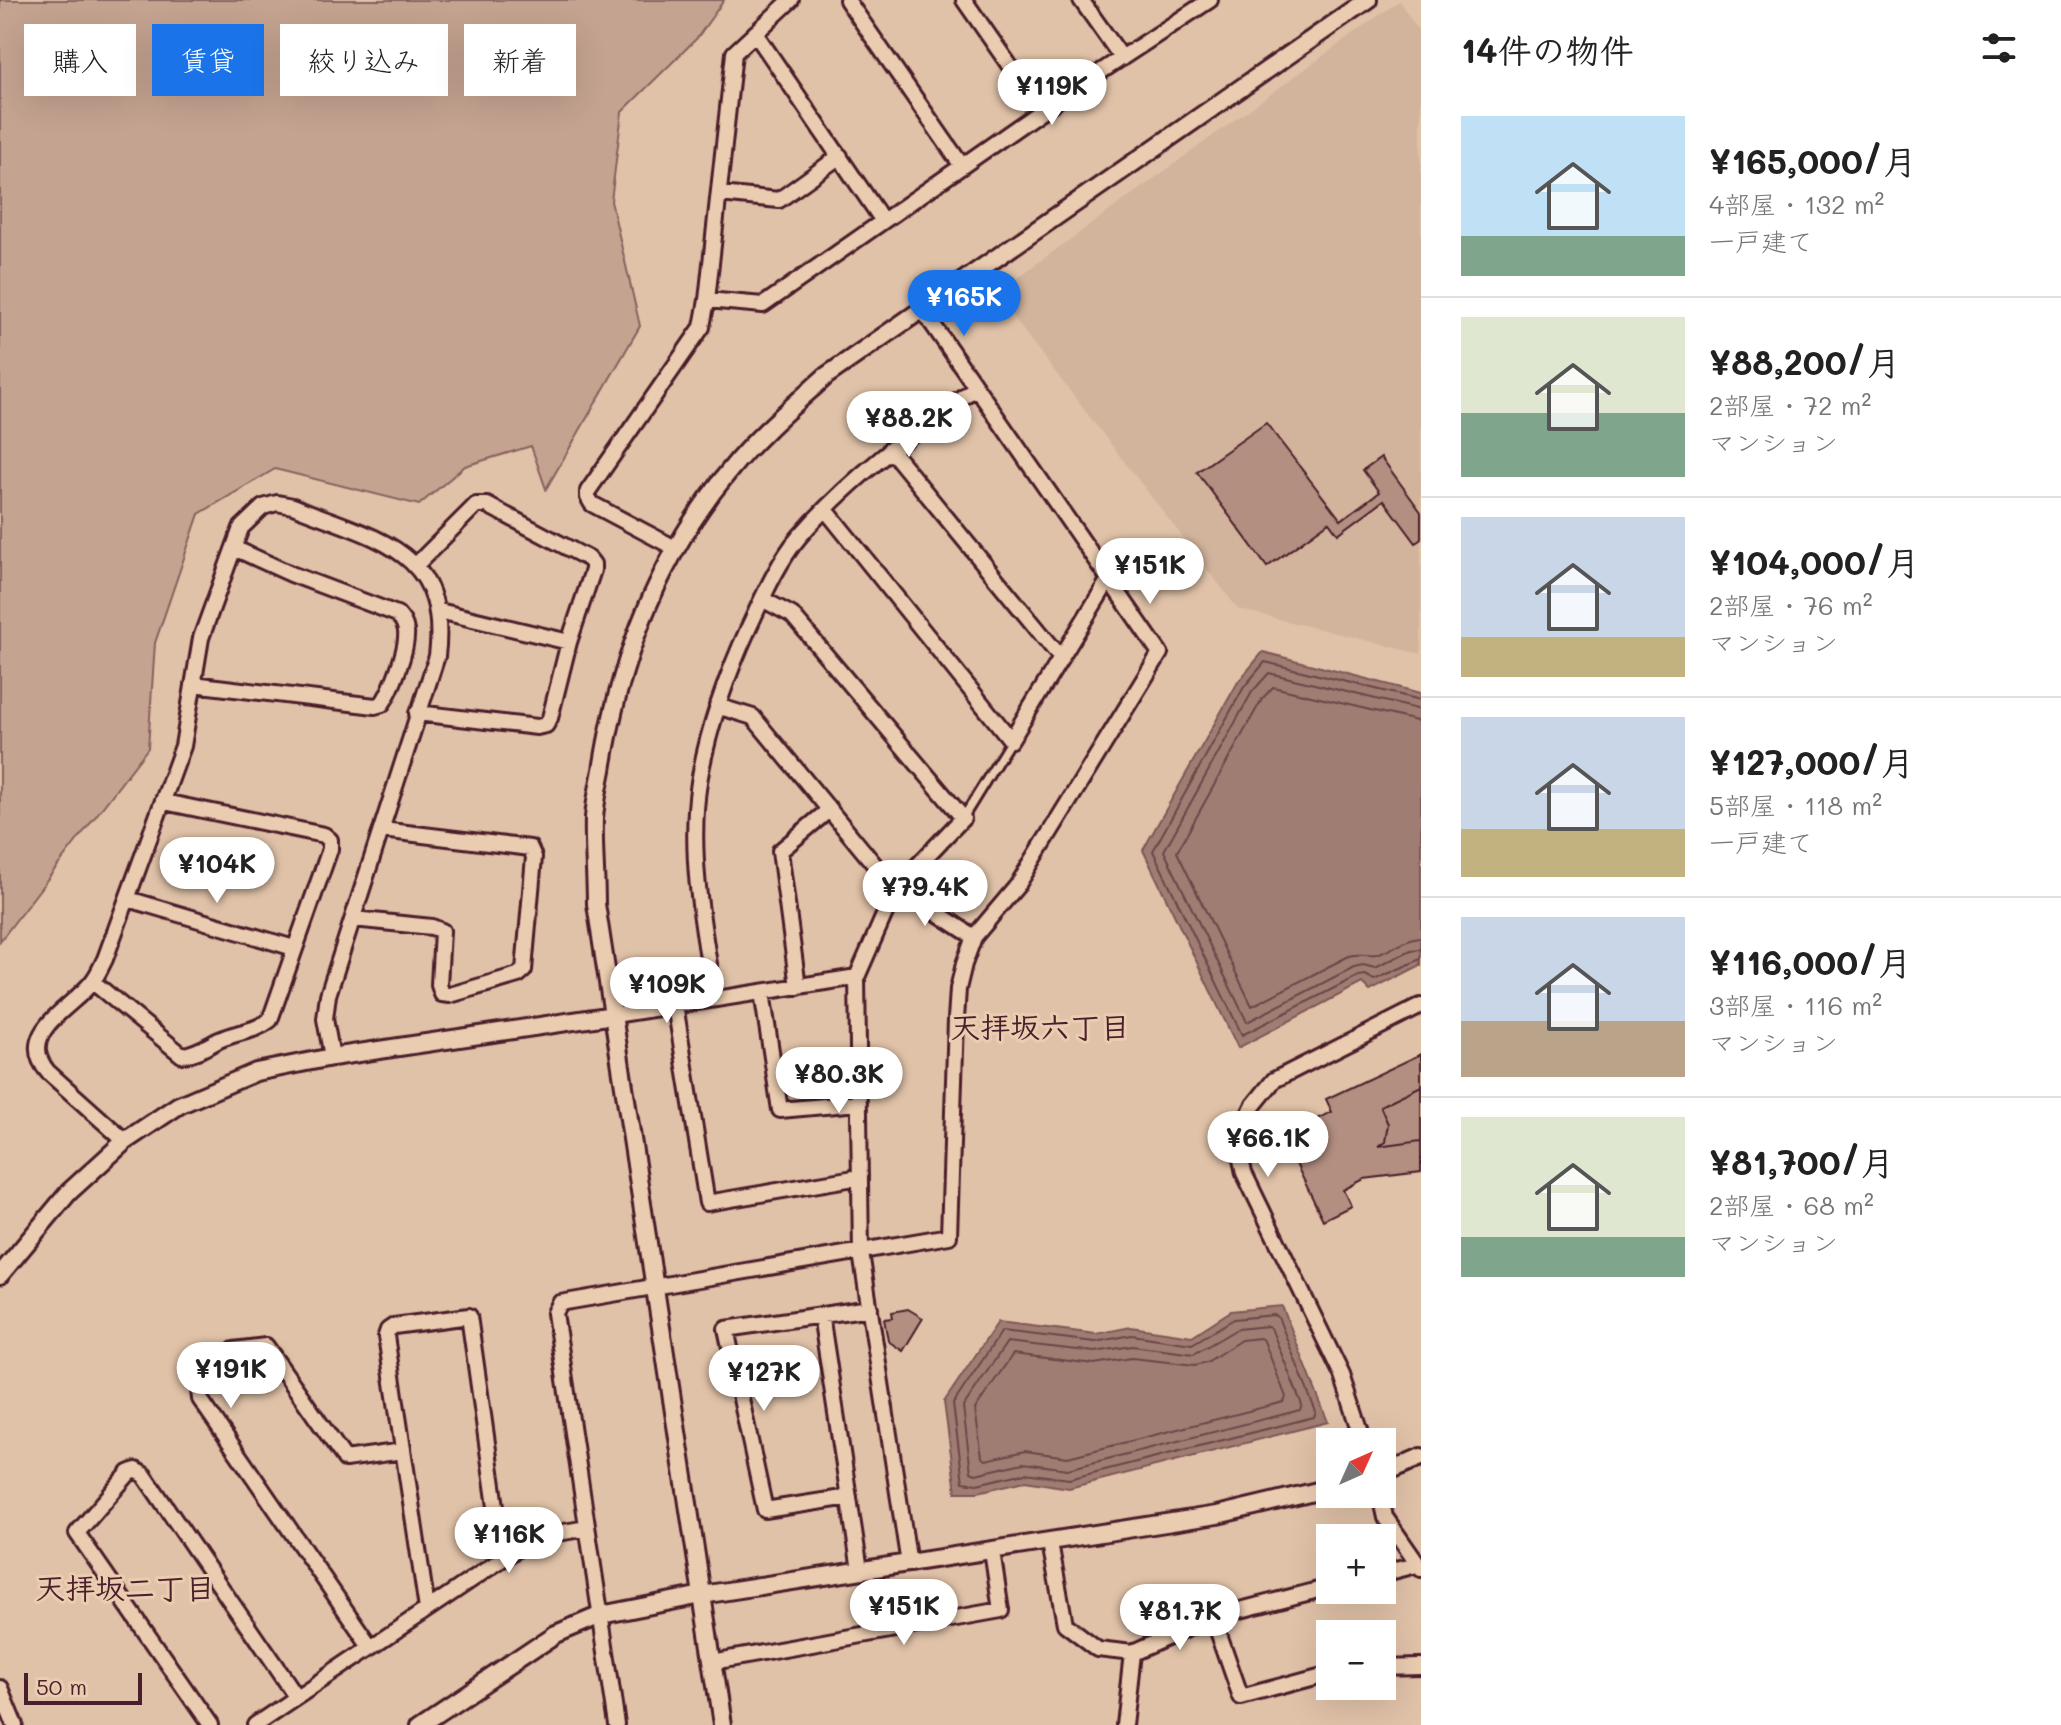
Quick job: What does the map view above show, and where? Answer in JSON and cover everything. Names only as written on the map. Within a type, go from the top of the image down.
[{"type":"street","points":[[675,548],[592,504],[588,491],[702,327],[720,194],[734,53],[791,0]]},
{"type":"street","points":[[847,0],[962,166]]},
{"type":"street","points":[[964,0],[1041,111]]},
{"type":"street","points":[[1081,0],[1122,58]]},
{"type":"street","points":[[722,1725],[596,904],[594,818],[610,713],[630,648],[675,548],[729,471],[760,436],[826,376],[1368,0]]},
{"type":"street","points":[[707,300],[763,305],[1200,3]]},
{"type":"street","points":[[755,33],[883,221]]},
{"type":"street","points":[[720,194],[779,200],[840,156]]},
{"type":"street","points":[[616,1725],[555,1313],[560,1303],[949,1236],[958,989],[964,964],[974,937],[1017,886],[1160,653],[922,309]]},
{"type":"street","points":[[715,999],[701,919],[696,828],[699,783],[717,706],[732,665],[762,599],[798,539],[890,449],[975,388]]},
{"type":"street","points":[[890,449],[1061,658]]},
{"type":"street","points":[[125,1141],[48,1072],[39,1062],[37,1053],[44,1029],[93,982],[105,959],[183,746],[201,638],[241,528],[253,515],[277,503],[293,506],[394,547],[416,565],[430,586],[439,611],[437,656],[328,995],[325,1019],[332,1057]]},
{"type":"street","points":[[416,565],[476,505],[487,505],[589,559],[593,564],[546,725],[537,727],[417,713]]},
{"type":"street","points":[[826,510],[1011,740],[1108,581]]},
{"type":"street","points":[[193,684],[375,706],[382,704],[388,696],[406,642],[404,623],[397,614],[291,574],[234,548]]},
{"type":"street","points":[[762,599],[792,615],[963,818],[896,888],[857,977],[861,1253],[909,1564]]},
{"type":"street","points":[[439,611],[569,642]]},
{"type":"street","points":[[717,706],[753,717],[896,888],[974,937]]},
{"type":"street","points":[[93,982],[182,1055],[191,1055],[270,1020],[330,849],[330,840],[324,835],[164,802]]},
{"type":"street","points":[[798,987],[780,851],[830,809]]},
{"type":"street","points":[[353,919],[432,927],[442,931],[439,985],[442,994],[450,995],[518,975],[524,970],[534,857],[530,848],[382,830]]},
{"type":"street","points":[[128,899],[294,948]]},
{"type":"street","points":[[0,1275],[69,1192],[125,1141],[179,1105],[256,1072],[332,1057],[857,977]]},
{"type":"street","points":[[762,992],[780,1110],[858,1103]]},
{"type":"street","points":[[675,1005],[707,1203],[860,1177]]},
{"type":"street","points":[[1359,1428],[1342,1375],[1244,1173],[1240,1133],[1253,1106],[1274,1080],[1421,1006]]},
{"type":"street","points":[[849,1497],[765,1510],[726,1329],[870,1308]]},
{"type":"street","points":[[821,1315],[860,1570]]},
{"type":"street","points":[[427,1609],[386,1336],[394,1326],[469,1316],[503,1556]]},
{"type":"street","points":[[370,1646],[200,1399],[199,1390],[234,1350],[266,1346],[345,1459],[403,1451]]},
{"type":"street","points":[[1396,1468],[1421,1457]]},
{"type":"street","points":[[210,1725],[77,1533],[129,1473],[136,1470],[144,1475],[296,1697]]},
{"type":"street","points":[[420,1725],[556,1634],[601,1615],[702,1595],[1217,1515],[1316,1491]]},
{"type":"street","points":[[1383,1508],[1385,1517],[1419,1567],[1396,1571]]},
{"type":"street","points":[[255,1725],[535,1537],[587,1528]]},
{"type":"street","points":[[1050,1543],[1065,1624],[1098,1649],[1132,1653],[1213,1617],[1316,1591]]},
{"type":"street","points":[[712,1662],[1001,1610],[992,1551]]},
{"type":"street","points":[[1213,1617],[1241,1697],[1316,1677]]},
{"type":"street","points":[[1124,1725],[1132,1653]]},
{"type":"street","points":[[1396,1667],[1421,1666]]},
{"type":"street","points":[[0,1688],[10,1721]]},
{"type":"lane","points":[[963,818],[1011,740]]},
{"type":"shaded area","points":[[0,0],[724,0],[697,38],[622,112],[611,201],[640,326],[546,489],[531,446],[465,466],[419,505],[275,469],[199,514],[155,643],[148,748],[0,941]]},
{"type":"shaded area","points":[[1399,1],[1421,34],[1421,654],[1238,609],[995,294]]},
{"type":"water","points":[[1263,652],[1421,693],[1421,965],[1370,991],[1362,983],[1238,1048],[1143,850],[1238,682]]},
{"type":"water","points":[[1282,1306],[1328,1422],[1069,1488],[1025,1481],[978,1492],[956,1492],[944,1402],[998,1322],[1096,1334],[1131,1327],[1192,1336],[1231,1311]]},
{"type":"building","points":[[1266,423],[1341,520],[1379,492],[1363,470],[1381,457],[1421,512],[1421,539],[1416,543],[1384,500],[1338,534],[1329,522],[1267,567],[1197,472]]},
{"type":"building","points":[[1421,1054],[1421,1172],[1364,1179],[1343,1190],[1351,1206],[1323,1220],[1282,1135],[1332,1112],[1326,1099]]},
{"type":"building","points":[[1421,1086],[1421,1141],[1378,1147],[1385,1142],[1388,1124],[1380,1106]]},
{"type":"building","points":[[908,1309],[923,1318],[903,1351],[888,1341],[884,1319],[893,1318],[892,1312]]},
{"type":"district","name":"天拝坂六丁目","points":[[1040,1028]]},
{"type":"district","name":"天拝坂二丁目","points":[[125,1589]]}]
